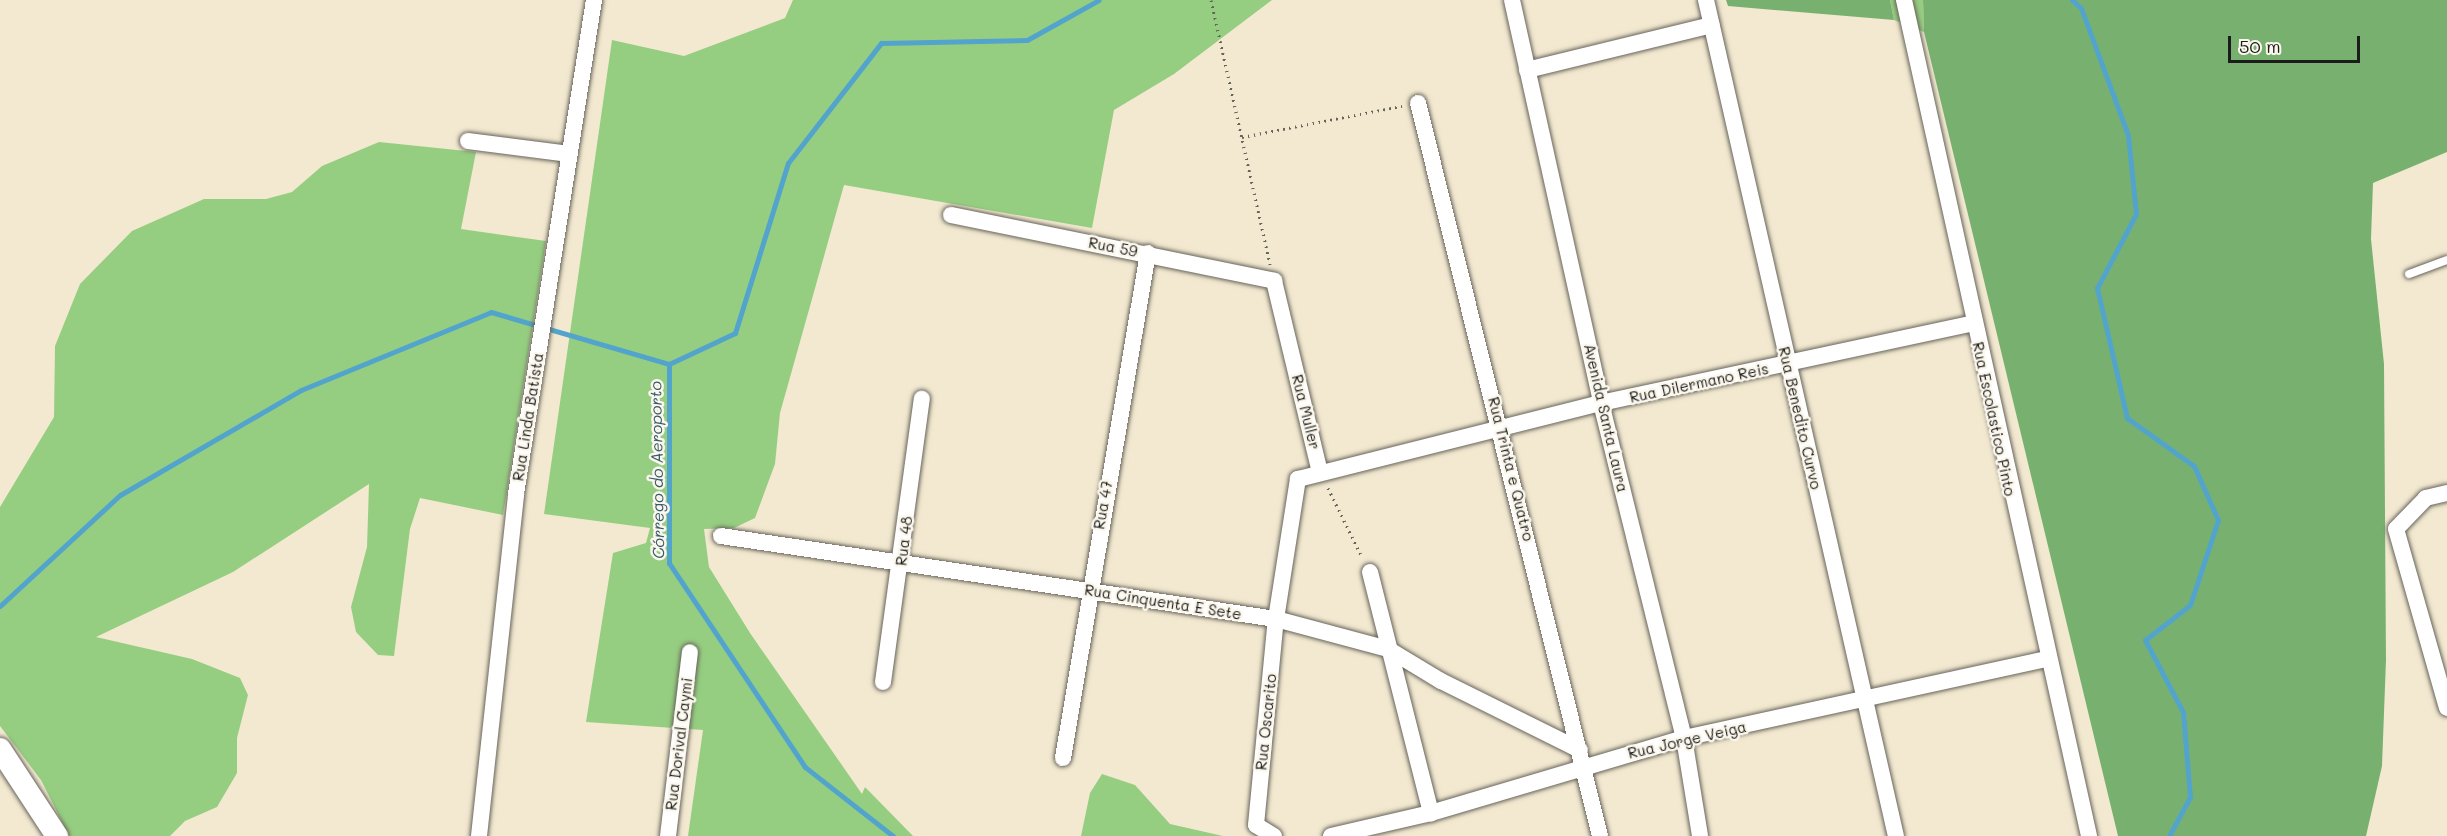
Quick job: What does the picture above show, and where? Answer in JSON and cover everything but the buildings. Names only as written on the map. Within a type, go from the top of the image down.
[{"type":"main road","points":[[0,749],[57,836]]},
{"type":"street","name":"Rua Linda Batista","points":[[478,836],[516,494],[594,0]]},
{"type":"street","name":"Avenida Santa Laura","points":[[1512,0],[1601,404],[1684,738],[1700,836]]},
{"type":"street","name":"Rua Benedito Curvo","points":[[1706,0],[1863,702],[1896,836]]},
{"type":"street","name":"Rua Escolastico Pinto","points":[[1904,0],[2047,659],[2089,836]]},
{"type":"street","points":[[1527,70],[1712,25]]},
{"type":"street","name":"Rua Trinta e Quatro","points":[[1418,103],[1501,427],[1600,836]]},
{"type":"street","points":[[468,141],[569,154]]},
{"type":"street","name":"Rua 59","points":[[951,215],[1148,253],[1274,281]]},
{"type":"street","name":"Rua 47","points":[[1063,758],[1088,590],[1148,253]]},
{"type":"street","name":"Rua Muller","points":[[1274,281],[1320,474]]},
{"type":"street","name":"Rua Dilermano Reis","points":[[1320,474],[1501,427],[1973,323]]},
{"type":"street","name":"Rua 48","points":[[883,682],[922,399]]},
{"type":"street","name":"Rua Oscarito","points":[[1274,836],[1256,825],[1276,619],[1298,479],[1320,474]]},
{"type":"street","points":[[2447,493],[2426,498],[2396,529],[2447,708]]},
{"type":"street","name":"Rua Cinquenta E Sete","points":[[722,536],[1276,619],[1388,649],[1441,681],[1582,758]]},
{"type":"street","points":[[1370,572],[1431,813]]},
{"type":"street","name":"Rua Dorival Caymi","points":[[668,836],[690,652]]},
{"type":"street","name":"Rua Jorge Veiga","points":[[1331,836],[1431,813],[1582,758],[1863,702],[2047,659]]},
{"type":"lane","points":[[2409,274],[2447,260]]},
{"type":"path","points":[[1210,0],[1274,281]]},
{"type":"path","points":[[1242,137],[1418,103]]},
{"type":"path","points":[[1320,474],[1370,572]]},
{"type":"green space","points":[[793,0],[1272,0],[1174,74],[1114,110],[1092,228],[844,185],[780,413],[775,464],[755,518],[734,528],[704,529],[709,567],[750,633],[862,794],[865,787],[913,836],[688,836],[703,730],[586,722],[613,553],[646,543],[650,528],[544,514],[612,40],[684,56],[785,18]]},
{"type":"green space","points":[[1726,0],[1890,0],[1894,20],[1728,6]]},
{"type":"green space","points":[[1890,0],[1923,0],[1924,32],[1894,20]]},
{"type":"green space","points":[[1923,0],[2447,0],[2447,152],[2373,183],[2371,239],[2384,364],[2386,660],[2382,766],[2366,836],[2118,836],[1924,32]]},
{"type":"green space","points":[[379,142],[476,152],[461,229],[546,241],[503,515],[420,498],[410,529],[394,656],[378,655],[356,632],[351,607],[367,547],[369,484],[233,572],[96,637],[192,659],[240,678],[248,695],[237,738],[237,773],[217,807],[185,821],[170,836],[69,836],[41,780],[0,726],[0,507],[54,417],[55,346],[80,284],[132,231],[204,199],[266,199],[292,192],[322,166]]},
{"type":"green space","points":[[1102,774],[1135,785],[1170,824],[1223,836],[1081,836],[1090,793]]},
{"type":"waterway","name":"Córrego do Aeroporto","points":[[893,836],[805,767],[669,563],[669,364],[735,333],[788,163],[881,43],[1027,40],[1099,0]]},
{"type":"waterway","points":[[2072,0],[2081,8],[2128,135],[2136,214],[2097,288],[2127,418],[2194,466],[2218,520],[2190,605],[2145,640],[2183,712],[2190,797],[2169,836]]},
{"type":"waterway","points":[[0,606],[120,495],[301,390],[491,312],[669,364]]}]
